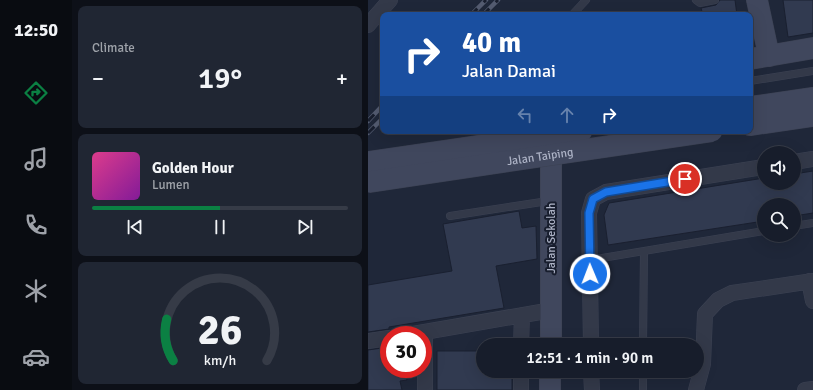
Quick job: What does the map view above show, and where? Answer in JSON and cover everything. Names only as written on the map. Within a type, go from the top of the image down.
[{"type":"main road","points":[[757,0],[760,57],[813,48]]},
{"type":"main road","points":[[753,107],[813,98]]},
{"type":"main road","points":[[753,125],[813,116]]},
{"type":"main road","name":"Jalan Sekolah","points":[[551,134],[551,338]]},
{"type":"main road","name":"Jalan Taiping","points":[[368,162],[561,134]]},
{"type":"main road","name":"Jalan Taiping","points":[[368,182],[692,134]]},
{"type":"main road","points":[[550,378],[550,390]]},
{"type":"street","points":[[368,25],[390,0]]},
{"type":"street","points":[[801,161],[813,159]]},
{"type":"street","points":[[591,338],[589,213],[593,199],[606,192],[757,167]]},
{"type":"street","points":[[696,390],[703,364],[705,314],[718,300],[732,292],[811,281],[813,301]]},
{"type":"street","points":[[432,331],[552,310]]},
{"type":"street","points":[[522,315],[522,338]]},
{"type":"street","points":[[368,341],[380,339]]},
{"type":"street","points":[[424,378],[424,390]]},
{"type":"street","points":[[521,378],[521,390]]},
{"type":"street","points":[[591,378],[592,390]]},
{"type":"street","points":[[805,390],[813,389]]},
{"type":"lane","points":[[575,12],[586,0]]},
{"type":"lane","points":[[696,0],[698,3],[715,0]]},
{"type":"lane","points":[[753,81],[813,71]]},
{"type":"lane","points":[[450,216],[551,201]]},
{"type":"lane","points":[[801,225],[813,223]]},
{"type":"lane","points":[[590,260],[757,232]]},
{"type":"lane","points":[[643,338],[644,251]]},
{"type":"lane","points":[[643,378],[643,390]]},
{"type":"building","points":[[720,0],[735,0],[737,12],[702,12],[701,8],[716,5]]},
{"type":"building","points":[[783,0],[813,0],[813,33],[788,37]]},
{"type":"building","points":[[813,171],[813,213],[801,215],[801,198],[757,198],[757,222],[608,245],[604,215],[609,203],[757,179],[757,190],[801,190],[801,173]]},
{"type":"building","points":[[519,211],[522,228],[536,226],[537,259],[496,266],[504,308],[395,326],[380,326],[380,330],[368,332],[368,285],[452,271],[443,224]]},
{"type":"building","points":[[380,348],[380,378],[407,378],[407,380],[400,381],[402,390],[368,390],[368,350]]},
{"type":"building","points":[[437,351],[476,351],[476,378],[512,378],[512,390],[437,390]]},
{"type":"railway","points":[[474,12],[486,0]]},
{"type":"railway","points":[[486,12],[498,0]]},
{"type":"railway","points":[[368,121],[380,108]]},
{"type":"railway","points":[[368,133],[380,121]]},
{"type":"route","points":[[590,274],[589,213],[593,199],[606,192],[685,179]]}]
